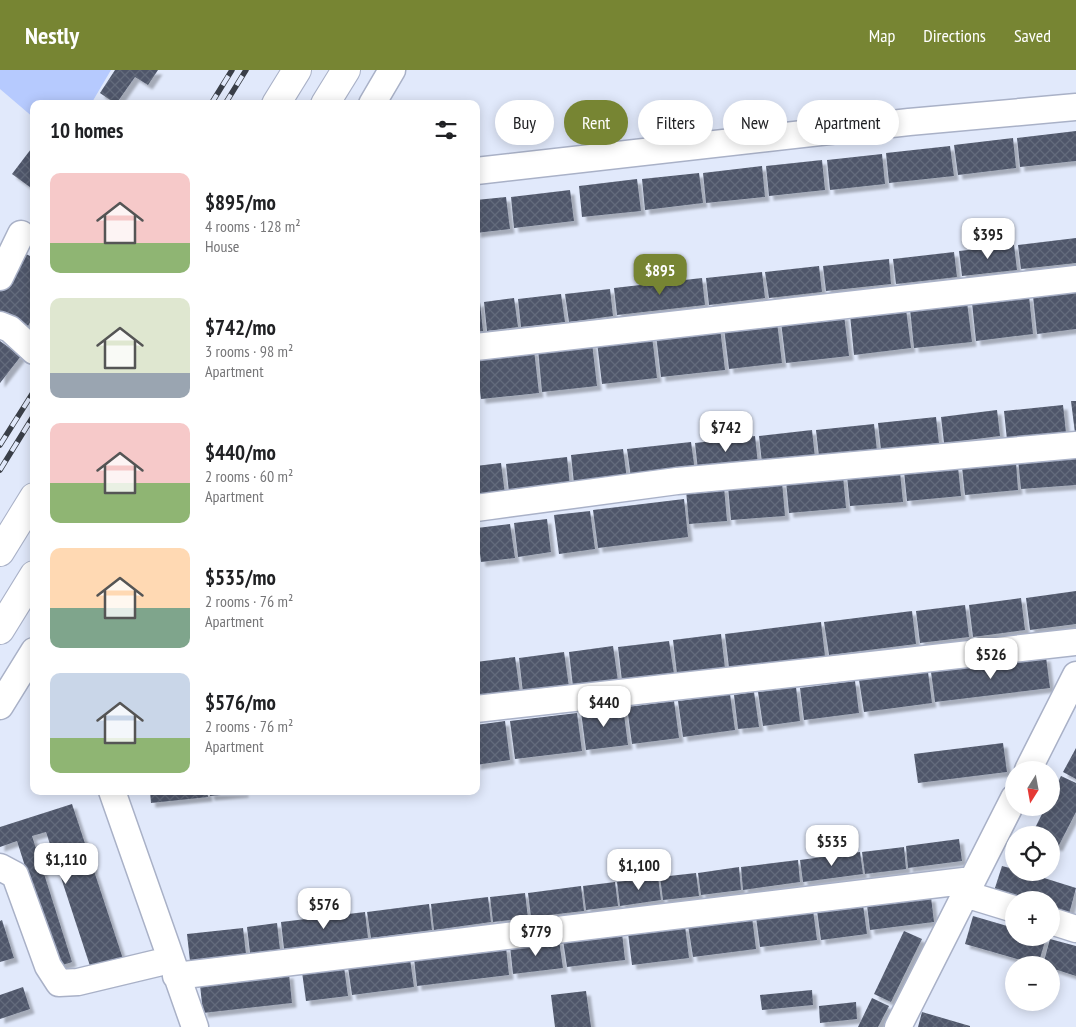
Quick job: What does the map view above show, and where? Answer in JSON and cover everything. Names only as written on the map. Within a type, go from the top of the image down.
[{"type":"main road","points":[[278,100],[297,70]]},
{"type":"main road","points":[[327,100],[346,70]]},
{"type":"main road","points":[[0,552],[30,503]]},
{"type":"main road","points":[[0,630],[30,581]]},
{"type":"street","points":[[374,100],[392,70]]},
{"type":"street","points":[[480,171],[909,122],[1076,107]]},
{"type":"street","points":[[0,276],[21,234]]},
{"type":"street","points":[[480,347],[1076,280]]},
{"type":"street","points":[[0,325],[10,329],[30,347]]},
{"type":"street","points":[[480,507],[677,481],[1076,445]]},
{"type":"street","points":[[480,709],[1076,642]]},
{"type":"street","points":[[0,706],[30,657]]},
{"type":"street","points":[[1033,761],[1076,675]]},
{"type":"street","points":[[113,795],[195,1027]]},
{"type":"street","points":[[898,1027],[1005,816]]},
{"type":"street","points":[[0,867],[15,875],[48,966],[59,983],[173,968],[969,888],[1005,906]]},
{"type":"street","points":[[1060,924],[1076,929]]},
{"type":"shaded area","points":[[0,70],[111,70],[93,100],[30,100],[30,115],[0,89]]},
{"type":"building","points":[[115,70],[158,70],[148,85],[135,77],[119,100],[110,100],[100,93]]},
{"type":"building","points":[[1076,131],[1076,161],[1020,167],[1017,138]]},
{"type":"building","points":[[1013,138],[1016,168],[958,175],[954,145]]},
{"type":"building","points":[[950,146],[954,176],[889,183],[886,153]]},
{"type":"building","points":[[30,150],[30,187],[12,174]]},
{"type":"building","points":[[882,154],[885,184],[830,190],[827,160]]},
{"type":"building","points":[[822,160],[825,190],[769,196],[766,166]]},
{"type":"building","points":[[762,166],[765,197],[706,203],[703,173]]},
{"type":"building","points":[[699,173],[703,203],[645,210],[642,179]]},
{"type":"building","points":[[637,179],[641,211],[582,217],[579,186]]},
{"type":"building","points":[[570,190],[574,221],[514,228],[511,197]]},
{"type":"building","points":[[506,197],[510,229],[480,233],[480,200]]},
{"type":"building","points":[[1076,238],[1076,263],[1021,269],[1018,245]]},
{"type":"building","points":[[1014,245],[1017,270],[962,276],[959,251]]},
{"type":"building","points":[[22,252],[30,256],[30,322],[28,326],[0,311],[0,291]]},
{"type":"building","points":[[954,252],[957,277],[896,284],[893,259]]},
{"type":"building","points":[[889,259],[891,284],[826,291],[823,266]]},
{"type":"building","points":[[819,266],[822,292],[769,298],[765,272]]},
{"type":"building","points":[[762,272],[765,298],[709,305],[706,278]]},
{"type":"building","points":[[702,278],[705,305],[617,315],[614,288]]},
{"type":"building","points":[[610,289],[613,316],[569,322],[565,294]]},
{"type":"building","points":[[1076,291],[1076,329],[1037,334],[1033,296]]},
{"type":"building","points":[[561,294],[565,322],[521,327],[518,299]]},
{"type":"building","points":[[1029,296],[1033,334],[976,341],[972,303]]},
{"type":"building","points":[[514,298],[518,327],[487,331],[484,302]]},
{"type":"building","points":[[480,302],[483,331],[480,331]]},
{"type":"building","points":[[967,302],[972,342],[914,348],[910,309]]},
{"type":"building","points":[[906,309],[911,348],[854,355],[850,315]]},
{"type":"building","points":[[844,315],[849,356],[786,363],[781,322]]},
{"type":"building","points":[[777,322],[782,363],[729,369],[724,328]]},
{"type":"building","points":[[720,328],[725,370],[661,377],[656,335]]},
{"type":"building","points":[[652,336],[657,378],[602,384],[597,342]]},
{"type":"building","points":[[0,341],[21,356],[0,383]]},
{"type":"building","points":[[592,343],[597,386],[542,392],[538,349]]},
{"type":"building","points":[[534,350],[539,393],[481,399],[480,356]]},
{"type":"building","points":[[1071,401],[1076,401],[1076,433],[1075,433]]},
{"type":"building","points":[[1063,405],[1066,433],[1007,440],[1004,411]]},
{"type":"building","points":[[997,410],[1000,436],[944,443],[941,417]]},
{"type":"building","points":[[936,417],[939,443],[881,450],[878,423]]},
{"type":"building","points":[[874,424],[877,451],[819,457],[816,430]]},
{"type":"building","points":[[812,430],[815,458],[762,463],[759,436]]},
{"type":"building","points":[[755,436],[758,464],[698,471],[695,443]]},
{"type":"building","points":[[691,442],[695,471],[631,478],[627,449]]},
{"type":"building","points":[[623,449],[627,479],[574,484],[571,455]]},
{"type":"building","points":[[1076,455],[1076,485],[1021,489],[1018,459]]},
{"type":"building","points":[[567,457],[570,486],[509,493],[506,464]]},
{"type":"building","points":[[1016,462],[1018,490],[965,495],[962,467]]},
{"type":"building","points":[[501,463],[505,494],[480,497],[480,466]]},
{"type":"building","points":[[958,467],[961,496],[907,501],[904,471]]},
{"type":"building","points":[[900,472],[903,502],[850,506],[847,476]]},
{"type":"building","points":[[843,476],[846,508],[789,513],[786,481]]},
{"type":"building","points":[[782,482],[785,516],[731,520],[728,487]]},
{"type":"building","points":[[724,487],[727,521],[689,524],[686,490]]},
{"type":"building","points":[[684,499],[688,537],[598,548],[593,510]]},
{"type":"building","points":[[590,511],[595,549],[559,554],[554,515]]},
{"type":"building","points":[[547,519],[551,552],[518,557],[514,523]]},
{"type":"building","points":[[510,524],[515,558],[481,562],[480,528]]},
{"type":"building","points":[[1076,591],[1076,624],[1030,630],[1026,598]]},
{"type":"building","points":[[1021,598],[1025,630],[973,637],[969,605]]},
{"type":"building","points":[[965,605],[969,637],[920,643],[916,611]]},
{"type":"building","points":[[912,611],[916,644],[829,655],[824,622]]},
{"type":"building","points":[[821,622],[825,656],[729,668],[725,634]]},
{"type":"building","points":[[721,634],[725,668],[677,674],[673,640]]},
{"type":"building","points":[[669,641],[674,674],[622,681],[618,647]]},
{"type":"building","points":[[613,646],[618,681],[573,687],[569,652]]},
{"type":"building","points":[[564,652],[569,687],[523,693],[519,658]]},
{"type":"building","points":[[515,657],[520,693],[480,698],[480,661]]},
{"type":"building","points":[[1046,657],[1050,688],[935,702],[931,672]]},
{"type":"building","points":[[928,672],[932,703],[864,712],[859,680]]},
{"type":"building","points":[[855,681],[859,713],[804,720],[800,688]]},
{"type":"building","points":[[796,687],[800,721],[763,726],[758,692]]},
{"type":"building","points":[[754,692],[759,727],[738,729],[734,695]]},
{"type":"building","points":[[730,694],[735,730],[683,737],[678,701]]},
{"type":"building","points":[[674,701],[679,738],[632,744],[627,707]]},
{"type":"building","points":[[623,707],[628,745],[586,750],[581,712]]},
{"type":"building","points":[[577,713],[582,751],[515,759],[510,721]]},
{"type":"building","points":[[505,721],[510,760],[480,764],[480,724]]},
{"type":"building","points":[[1003,743],[1005,772],[918,783],[914,754]]},
{"type":"building","points":[[1076,748],[1076,779],[1063,772]]},
{"type":"building","points":[[1061,776],[1076,783],[1076,812],[1060,843],[1060,826],[1036,826],[1041,816],[1060,816]]},
{"type":"building","points":[[150,795],[208,795],[208,797],[151,803]]},
{"type":"building","points":[[72,804],[123,959],[91,969],[46,832],[32,836],[72,962],[57,967],[17,841],[0,847],[0,827]]},
{"type":"building","points":[[959,839],[962,861],[908,868],[906,846]]},
{"type":"building","points":[[904,847],[906,869],[865,874],[862,852]]},
{"type":"building","points":[[860,852],[863,874],[803,882],[800,860]]},
{"type":"building","points":[[798,860],[800,882],[743,890],[741,867]]},
{"type":"building","points":[[1002,866],[1005,867],[1005,881],[1054,881],[1076,888],[1069,914],[1060,911],[1060,891],[1005,891],[1005,894],[994,891]]},
{"type":"building","points":[[739,867],[741,890],[701,895],[698,873]]},
{"type":"building","points":[[696,873],[699,896],[663,900],[660,877]]},
{"type":"building","points":[[658,877],[661,900],[620,906],[617,882]]},
{"type":"building","points":[[615,882],[618,906],[586,910],[583,886]]},
{"type":"building","points":[[581,886],[584,911],[531,917],[528,893]]},
{"type":"building","points":[[525,893],[528,918],[493,922],[490,897]]},
{"type":"building","points":[[488,897],[491,922],[434,930],[431,904]]},
{"type":"building","points":[[931,897],[934,922],[870,930],[867,905]]},
{"type":"building","points":[[429,904],[432,930],[371,938],[367,912]]},
{"type":"building","points":[[863,905],[867,934],[821,940],[817,911]]},
{"type":"building","points":[[813,910],[817,940],[760,947],[756,917]]},
{"type":"building","points":[[365,912],[368,938],[284,949],[281,922]]},
{"type":"building","points":[[973,916],[1005,925],[1005,946],[1044,946],[1041,956],[1007,956],[965,944]]},
{"type":"building","points":[[752,917],[756,949],[693,957],[688,925]]},
{"type":"building","points":[[2,920],[14,958],[0,962],[0,921]]},
{"type":"building","points":[[277,923],[280,950],[250,953],[247,927]]},
{"type":"building","points":[[685,926],[689,958],[632,965],[628,933]]},
{"type":"building","points":[[243,928],[246,954],[190,961],[187,934]]},
{"type":"building","points":[[904,931],[922,939],[891,1002],[874,994]]},
{"type":"building","points":[[622,933],[625,960],[567,967],[563,940]]},
{"type":"building","points":[[559,940],[563,968],[513,974],[510,946]]},
{"type":"building","points":[[1060,942],[1076,946],[1076,976],[1060,971],[1060,956],[1045,956],[1048,946],[1060,946]]},
{"type":"building","points":[[506,947],[509,975],[417,986],[414,958]]},
{"type":"building","points":[[410,959],[414,987],[352,995],[348,967]]},
{"type":"building","points":[[344,967],[348,996],[306,1001],[302,972]]},
{"type":"building","points":[[289,974],[292,1003],[203,1013],[200,985]]},
{"type":"building","points":[[23,987],[30,1009],[0,1019],[0,995]]},
{"type":"building","points":[[812,990],[813,1005],[762,1010],[760,995]]},
{"type":"building","points":[[586,991],[591,1027],[555,1027],[551,995]]},
{"type":"building","points":[[872,998],[889,1006],[878,1027],[858,1027]]},
{"type":"building","points":[[856,1002],[857,1019],[820,1023],[819,1006]]},
{"type":"building","points":[[922,1012],[970,1026],[970,1027],[918,1027]]},
{"type":"railway","points":[[213,100],[232,70]]},
{"type":"railway","points":[[227,100],[246,70]]},
{"type":"railway","points":[[0,445],[30,397]]},
{"type":"railway","points":[[0,470],[30,421]]}]
